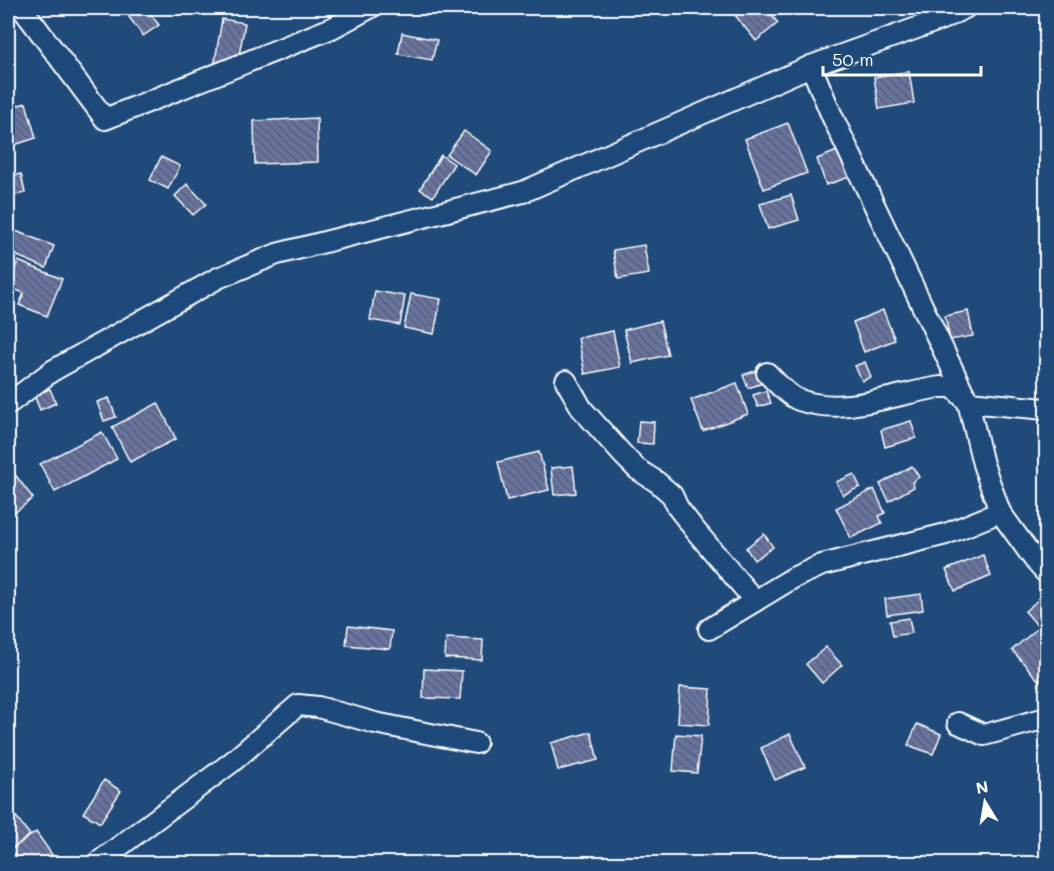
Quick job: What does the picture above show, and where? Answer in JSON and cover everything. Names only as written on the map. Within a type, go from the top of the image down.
[{"type":"street","points":[[22,8],[105,119],[332,28],[370,8]]},
{"type":"street","points":[[8,404],[52,371],[218,278],[277,254],[523,192],[811,66],[965,8]]},
{"type":"street","points":[[811,66],[832,116],[968,402],[983,464],[1000,512],[1036,562],[1047,573]]},
{"type":"street","points":[[767,374],[798,399],[842,406],[940,387],[953,387],[968,402],[1047,409]]},
{"type":"street","points":[[566,381],[582,409],[637,470],[657,482],[672,495],[678,508],[694,530],[755,601]]},
{"type":"street","points":[[709,629],[793,578],[822,565],[946,534],[1000,512]]},
{"type":"street","points":[[96,864],[232,762],[298,705],[318,707],[375,723],[476,743]]},
{"type":"street","points":[[958,723],[984,735],[1047,718]]},
{"type":"building","points":[[134,8],[146,8],[159,25],[143,36],[126,13]]},
{"type":"building","points":[[744,8],[765,8],[778,23],[756,41],[735,15]]},
{"type":"building","points":[[222,19],[245,23],[236,71],[214,67]]},
{"type":"building","points":[[402,33],[437,40],[432,60],[398,54]]},
{"type":"building","points":[[909,71],[914,103],[879,109],[874,77]]},
{"type":"building","points":[[26,103],[36,138],[14,145],[8,120],[8,108]]},
{"type":"building","points":[[317,118],[318,162],[255,164],[254,121]]},
{"type":"building","points":[[788,123],[807,173],[764,189],[745,139]]},
{"type":"building","points":[[464,131],[492,151],[476,175],[447,155]]},
{"type":"building","points":[[842,149],[852,176],[826,185],[817,159]]},
{"type":"building","points":[[441,155],[454,164],[433,197],[420,189]]},
{"type":"building","points":[[161,157],[180,166],[168,189],[150,180]]},
{"type":"building","points":[[21,174],[25,193],[11,196],[8,177]]},
{"type":"building","points":[[187,184],[206,204],[193,215],[175,196]]},
{"type":"building","points":[[791,195],[799,220],[768,229],[760,204]]},
{"type":"building","points":[[13,230],[54,246],[46,268],[8,252]]},
{"type":"building","points":[[644,245],[649,274],[618,279],[613,250]]},
{"type":"building","points":[[18,261],[62,279],[47,316],[19,305],[24,293],[8,287]]},
{"type":"building","points":[[375,291],[405,296],[400,325],[370,320]]},
{"type":"building","points":[[411,294],[441,299],[434,334],[404,328]]},
{"type":"building","points":[[883,310],[895,340],[864,352],[853,322]]},
{"type":"building","points":[[968,311],[973,336],[950,340],[945,316]]},
{"type":"building","points":[[660,321],[668,355],[632,363],[624,330]]},
{"type":"building","points":[[613,331],[620,367],[585,374],[578,338]]},
{"type":"building","points":[[865,362],[871,377],[862,381],[855,366]]},
{"type":"building","points":[[758,370],[763,383],[748,388],[743,375]]},
{"type":"building","points":[[737,383],[748,414],[703,431],[691,400]]},
{"type":"building","points":[[50,389],[56,403],[40,410],[34,395]]},
{"type":"building","points":[[766,391],[771,403],[758,407],[753,395]]},
{"type":"building","points":[[109,398],[116,417],[104,421],[97,402]]},
{"type":"building","points":[[158,403],[176,439],[130,462],[112,427]]},
{"type":"building","points":[[639,421],[654,422],[653,444],[637,443]]},
{"type":"building","points":[[911,421],[916,438],[885,447],[881,430]]},
{"type":"building","points":[[102,432],[117,459],[55,492],[40,464]]},
{"type":"building","points":[[8,451],[14,454],[9,463],[8,462]]},
{"type":"building","points":[[539,452],[549,490],[507,500],[498,462]]},
{"type":"building","points":[[573,466],[576,493],[554,495],[551,468]]},
{"type":"building","points":[[912,466],[919,477],[912,482],[914,487],[889,501],[880,484]]},
{"type":"building","points":[[13,472],[33,498],[8,518],[8,476]]},
{"type":"building","points":[[854,474],[860,487],[843,495],[836,482]]},
{"type":"building","points":[[874,489],[885,513],[879,516],[882,523],[851,538],[836,508]]},
{"type":"building","points":[[764,534],[773,547],[754,560],[746,548]]},
{"type":"building","points":[[983,555],[991,576],[955,591],[946,570]]},
{"type":"building","points":[[921,594],[923,610],[887,615],[885,599]]},
{"type":"building","points":[[1044,595],[1046,616],[1036,624],[1025,611]]},
{"type":"building","points":[[909,618],[912,633],[893,636],[890,621]]},
{"type":"building","points":[[348,626],[392,631],[390,649],[346,645]]},
{"type":"building","points":[[1038,628],[1046,637],[1046,674],[1039,681],[1012,650]]},
{"type":"building","points":[[446,638],[483,640],[482,660],[445,658]]},
{"type":"building","points":[[826,647],[842,665],[822,683],[806,664]]},
{"type":"building","points":[[424,669],[462,671],[460,699],[423,698]]},
{"type":"building","points":[[680,687],[711,689],[709,725],[678,723]]},
{"type":"building","points":[[917,724],[941,734],[933,754],[908,745]]},
{"type":"building","points":[[591,732],[598,760],[558,770],[551,743]]},
{"type":"building","points":[[676,734],[701,736],[697,773],[673,771]]},
{"type":"building","points":[[790,734],[805,767],[775,780],[761,748]]},
{"type":"building","points":[[104,780],[121,791],[100,823],[83,813]]},
{"type":"building","points":[[8,806],[30,835],[9,851],[8,849]]},
{"type":"building","points":[[36,832],[53,856],[42,864],[18,864],[9,851]]},
{"type":"building","points":[[265,855],[285,864],[261,864]]}]
